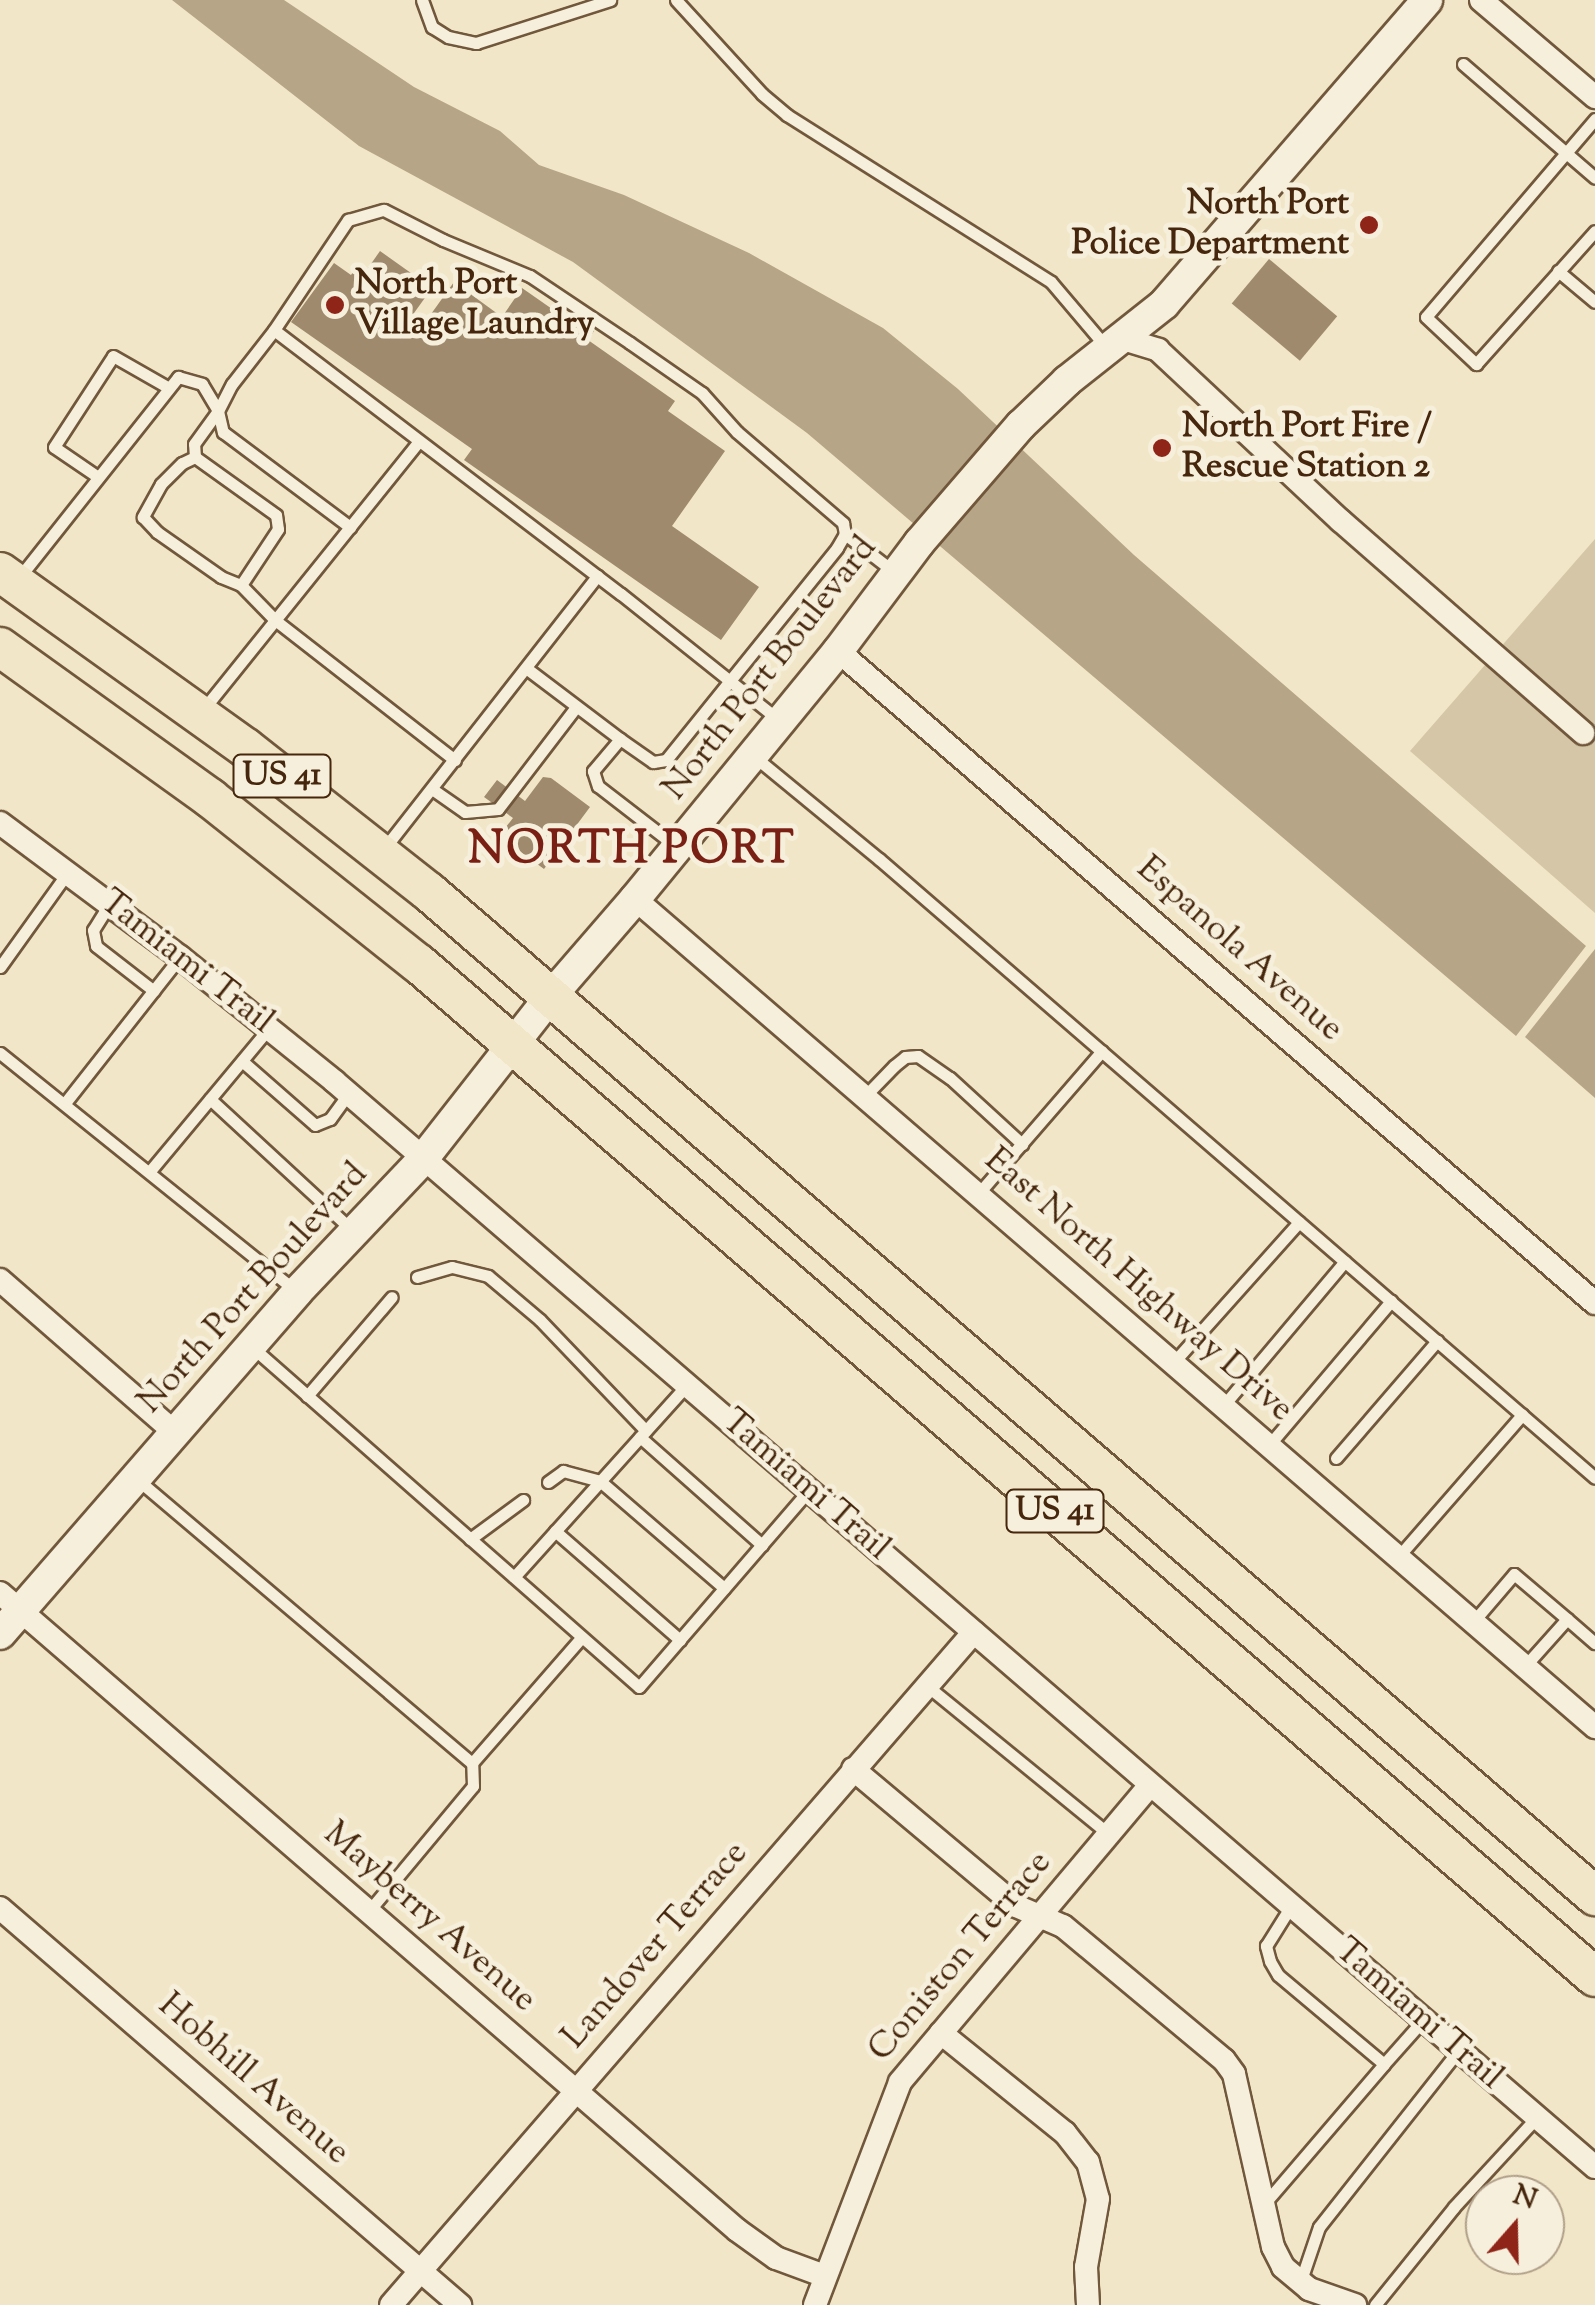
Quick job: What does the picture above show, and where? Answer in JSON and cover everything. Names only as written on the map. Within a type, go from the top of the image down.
[{"type":"main road","name":"US 41","points":[[8,578],[200,714],[380,853],[1595,1896]]},
{"type":"main road","name":"US 41","points":[[0,647],[256,834],[514,1046],[1595,1976]]},
{"type":"street","name":"North Port Boulevard","points":[[0,1634],[10,1601],[135,1477],[297,1292],[423,1159],[551,996],[838,650],[919,543],[1020,425],[1164,304],[1426,0]]},
{"type":"street","points":[[1481,0],[1595,97]]},
{"type":"street","points":[[1115,343],[1158,350],[1341,521],[1583,733]]},
{"type":"street","name":"Espanola Avenue","points":[[838,650],[1595,1303]]},
{"type":"street","name":"Tamiami Trail","points":[[0,823],[180,957],[349,1094],[1595,2167]]},
{"type":"street","name":"East North Highway Drive","points":[[635,899],[1595,1727]]},
{"type":"street","points":[[0,1280],[174,1432]]},
{"type":"street","name":"Mayberry Avenue","points":[[10,1601],[767,2253],[825,2276]]},
{"type":"street","name":"Landover Terrace","points":[[392,2305],[974,1632]]},
{"type":"street","points":[[853,1769],[1016,1906],[1062,1926],[1224,2060],[1234,2074],[1273,2246],[1283,2266],[1300,2283],[1354,2305]]},
{"type":"street","name":"Coniston Terrace","points":[[815,2305],[892,2095],[1150,1785]]},
{"type":"street","name":"Hobhill Avenue","points":[[0,1908],[460,2305]]},
{"type":"street","points":[[941,2033],[1065,2133],[1088,2162],[1098,2200],[1086,2267],[1088,2305]]},
{"type":"lane","points":[[422,0],[432,26],[448,37],[476,43],[610,0]]},
{"type":"lane","points":[[676,0],[762,94],[787,115],[1051,282],[1115,343]]},
{"type":"lane","points":[[1462,64],[1595,178]]},
{"type":"lane","points":[[1593,127],[1565,154],[1426,318],[1476,364],[1595,231]]},
{"type":"lane","points":[[195,457],[194,444],[232,384],[274,330],[348,220],[384,210],[443,240],[530,276],[702,392],[737,432],[843,523],[845,534],[896,573]]},
{"type":"lane","points":[[1558,271],[1595,302]]},
{"type":"lane","points":[[274,330],[780,722]]},
{"type":"lane","points":[[98,478],[54,447],[113,356],[168,388]]},
{"type":"lane","points":[[8,578],[98,478],[178,377],[202,384],[218,411],[223,432],[350,527]]},
{"type":"lane","points":[[200,714],[418,442]]},
{"type":"lane","points":[[195,457],[276,514],[278,530],[241,585]]},
{"type":"lane","points":[[195,457],[182,463],[161,484],[144,517],[173,544],[241,585],[276,620],[455,760]]},
{"type":"lane","points":[[526,668],[653,762],[666,760],[845,534]]},
{"type":"lane","points":[[380,853],[596,576]]},
{"type":"lane","points":[[432,789],[464,812],[498,810],[576,706]]},
{"type":"lane","points":[[620,739],[593,771],[598,786],[677,847]]},
{"type":"lane","points":[[752,755],[1102,1051],[1595,1478]]},
{"type":"lane","points":[[0,968],[68,872]]},
{"type":"lane","points":[[110,903],[93,930],[96,946],[154,990]]},
{"type":"lane","points":[[65,1104],[180,957]]},
{"type":"lane","points":[[150,1171],[269,1028]]},
{"type":"lane","points":[[978,1194],[1102,1051]]},
{"type":"lane","points":[[0,1053],[297,1292]]},
{"type":"lane","points":[[864,1097],[894,1066],[918,1056],[950,1078],[1022,1144]]},
{"type":"lane","points":[[242,1060],[315,1125],[330,1118],[349,1094]]},
{"type":"lane","points":[[210,1099],[354,1232]]},
{"type":"lane","points":[[1173,1363],[1300,1222]]},
{"type":"lane","points":[[1223,1406],[1345,1261]]},
{"type":"lane","points":[[417,1278],[452,1266],[488,1276],[540,1320],[643,1434],[762,1545]]},
{"type":"lane","points":[[307,1396],[392,1297]]},
{"type":"lane","points":[[1269,1446],[1391,1301]]},
{"type":"lane","points":[[1336,1458],[1436,1340]]},
{"type":"lane","points":[[250,1345],[638,1687],[810,1490]]},
{"type":"lane","points":[[514,1577],[688,1385]]},
{"type":"lane","points":[[1398,1557],[1522,1415]]},
{"type":"lane","points":[[548,1482],[563,1472],[600,1481],[724,1588]]},
{"type":"lane","points":[[135,1477],[472,1763]]},
{"type":"lane","points":[[470,1539],[523,1500]]},
{"type":"lane","points":[[555,1531],[680,1640]]},
{"type":"lane","points":[[1473,1622],[1514,1574],[1595,1643]]},
{"type":"lane","points":[[1525,1666],[1567,1619]]},
{"type":"lane","points":[[368,1912],[473,1786],[472,1763],[582,1637]]},
{"type":"lane","points":[[926,1685],[1110,1835]]},
{"type":"lane","points":[[1292,1906],[1266,1946],[1278,1976],[1384,2064]]},
{"type":"lane","points":[[1264,2204],[1424,2020]]},
{"type":"lane","points":[[1300,2283],[1319,2227],[1459,2050]]},
{"type":"lane","points":[[1375,2305],[1454,2206],[1537,2117]]},
{"type":"shaded area","points":[[172,0],[284,0],[414,87],[500,131],[539,165],[624,195],[749,253],[883,328],[958,389],[1134,555],[1586,946],[1516,1036],[807,433],[573,262],[359,146]]},
{"type":"shaded area","points":[[1595,539],[1595,913],[1410,751]]},
{"type":"shaded area","points":[[1595,949],[1595,1098],[1525,1037]]},
{"type":"building","points":[[380,251],[432,288],[409,320],[421,328],[454,282],[502,317],[522,288],[565,318],[569,313],[594,331],[588,340],[675,401],[668,411],[725,451],[672,526],[759,587],[721,640],[464,460],[472,449],[291,322],[334,263],[351,275],[358,265],[366,271]]},
{"type":"building","points":[[1269,259],[1337,316],[1300,361],[1232,303]]},
{"type":"building","points":[[543,777],[551,778],[590,807],[544,869],[499,836],[513,818],[484,797],[497,780],[525,801]]},
{"type":"place","name":"North Port Police Department","points":[[1369,225]]},
{"type":"place","name":"North Port Village Laundry","points":[[335,305]]},
{"type":"place","name":"North Port Fire / Rescue Station 2","points":[[1162,448]]},
{"type":"district","name":"NORTH PORT","points":[[632,852]]}]
